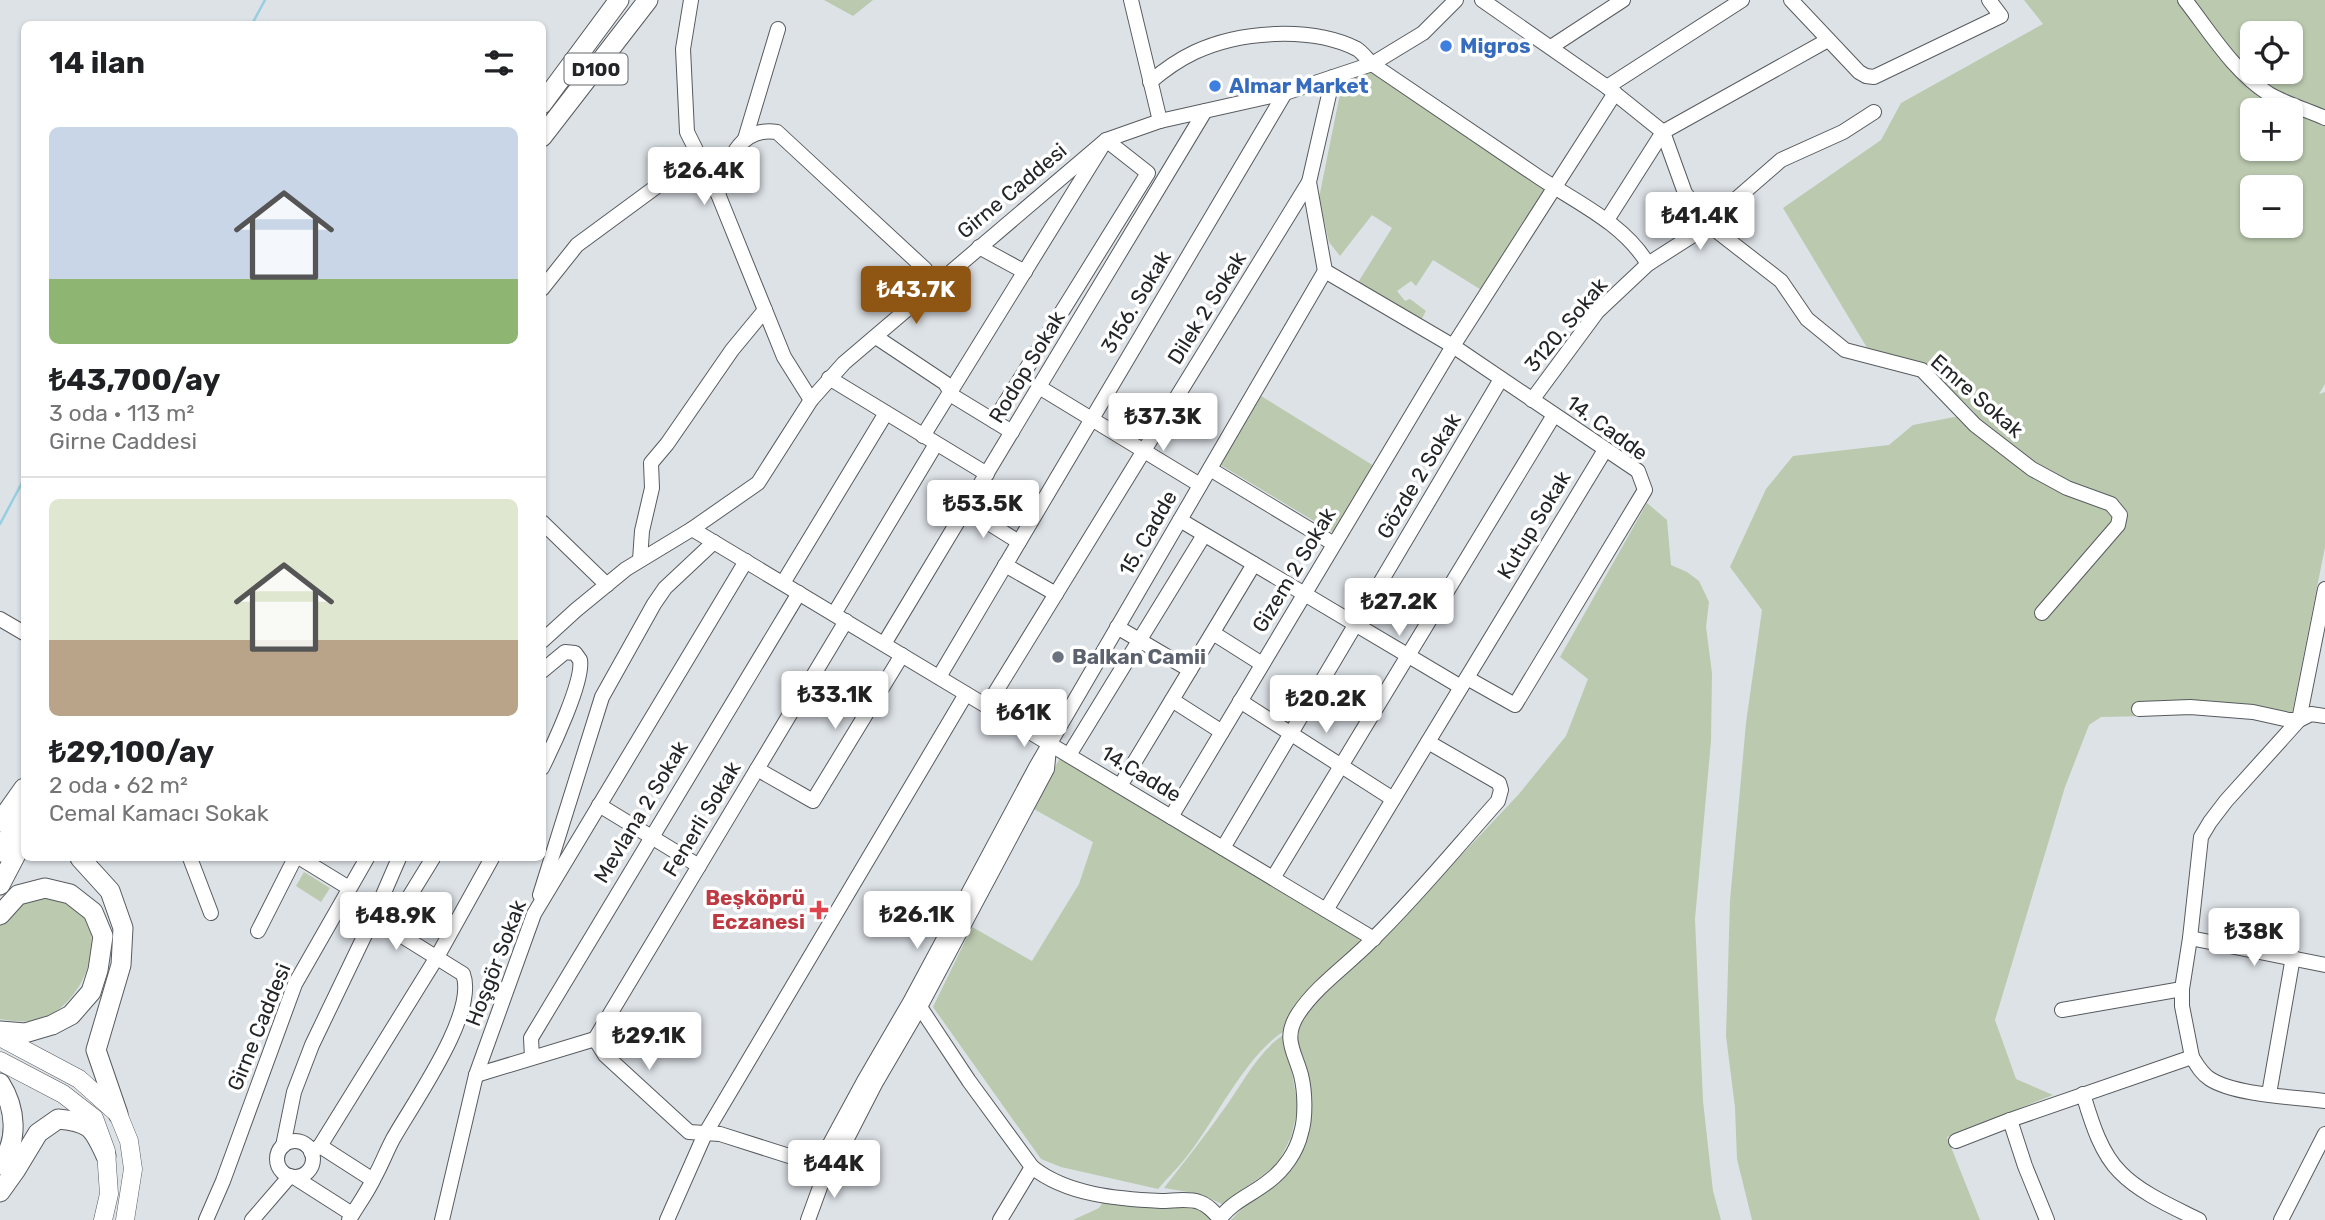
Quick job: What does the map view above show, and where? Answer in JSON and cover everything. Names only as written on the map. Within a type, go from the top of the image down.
[{"type":"highway","name":"D100","points":[[546,99],[618,0]]},
{"type":"highway","name":"D100","points":[[546,132],[648,0]]},
{"type":"highway","points":[[0,821],[21,792]]},
{"type":"highway","points":[[0,852],[21,814]]},
{"type":"highway","points":[[0,885],[21,845]]},
{"type":"highway","points":[[83,861],[110,891],[122,928],[121,965],[96,1050],[118,1114]]},
{"type":"highway","points":[[0,915],[18,895],[45,888],[70,894],[93,912],[103,936],[98,970],[91,992],[71,1015],[52,1025],[25,1032],[0,1031]]},
{"type":"highway","points":[[0,1083],[7,1094],[15,1125],[0,1165]]},
{"type":"highway","points":[[0,1192],[38,1133],[58,1119],[76,1121],[94,1130],[106,1156]]},
{"type":"main road","points":[[0,1037],[79,1079],[118,1114],[128,1141],[133,1169],[125,1220]]},
{"type":"main road","points":[[0,1060],[63,1094],[93,1118],[106,1156],[108,1194],[103,1220]]},
{"type":"street","points":[[586,47],[607,0]]},
{"type":"street","points":[[691,0],[683,49],[687,132],[718,194],[785,357],[811,400]]},
{"type":"street","points":[[1131,0],[1160,121]]},
{"type":"street","name":"Girne Caddesi","points":[[546,637],[640,559],[692,529],[758,483],[811,400],[844,363],[1106,141],[1160,121],[1285,93],[1372,64],[1423,33],[1455,0]]},
{"type":"street","points":[[1482,0],[1611,90],[1663,132]]},
{"type":"street","points":[[1551,47],[1623,0]]},
{"type":"street","points":[[1611,90],[1742,0]]},
{"type":"street","points":[[1791,0],[1860,72],[1874,77],[2001,16],[1989,0]]},
{"type":"street","points":[[2185,0],[2224,51],[2252,81],[2270,94],[2325,118]]},
{"type":"street","points":[[718,194],[728,162],[745,139],[778,29]]},
{"type":"street","points":[[1150,82],[1176,62],[1198,51],[1234,40],[1278,33],[1334,41],[1359,50],[1372,64],[1607,220],[1642,254],[1648,264]]},
{"type":"street","points":[[1607,220],[1663,132],[1828,40]]},
{"type":"street","points":[[1325,271],[1310,182],[1333,77]]},
{"type":"street","name":"Gizem 2 Sokak","points":[[1171,817],[1453,345],[1554,187],[1611,90]]},
{"type":"street","name":"3156. Sokak","points":[[939,677],[1285,93]]},
{"type":"street","name":"Rodop Sokak","points":[[884,644],[1205,111]]},
{"type":"street","name":"3120. Sokak","points":[[1532,400],[1597,312],[1648,264],[1709,225],[1781,160],[1843,132],[1874,112]]},
{"type":"street","points":[[745,139],[765,130],[777,132],[925,269],[935,285]]},
{"type":"street","name":"Emre Sokak","points":[[1663,132],[1685,193],[1709,225],[1781,281],[1807,319],[1845,351],[1922,370],[1975,425],[2032,469],[2067,488],[2111,504],[2119,512],[2118,525],[2042,613]]},
{"type":"street","points":[[923,436],[1106,141],[1148,173],[994,421]]},
{"type":"street","points":[[546,284],[577,245],[698,156]]},
{"type":"street","name":"Dilek 2 Sokak","points":[[987,706],[1310,182]]},
{"type":"street","points":[[979,247],[1025,272]]},
{"type":"street","name":"14. Cadde","points":[[1325,271],[1453,345],[1637,471],[1645,490],[1515,705],[1464,682]]},
{"type":"street","name":"15. Cadde","points":[[808,1220],[827,1168],[826,1151],[864,1081],[915,1004],[1049,743],[1325,271]]},
{"type":"street","points":[[640,559],[642,531],[652,488],[651,463],[732,350],[765,310]]},
{"type":"street","points":[[876,337],[945,383],[953,396],[1012,432]]},
{"type":"street","points":[[829,378],[987,474]]},
{"type":"street","name":"Gözde 2 Sokak","points":[[1223,848],[1501,379]]},
{"type":"street","points":[[1039,387],[1200,485]]},
{"type":"street","points":[[783,583],[886,413]]},
{"type":"street","points":[[1273,878],[1554,415]]},
{"type":"street","name":"Fenerli Sokak","points":[[594,1039],[757,769],[936,444]]},
{"type":"street","name":"Kutup Sokak","points":[[1326,910],[1605,450]]},
{"type":"street","points":[[1210,469],[1334,544]]},
{"type":"street","points":[[966,509],[1019,541]]},
{"type":"street","points":[[1180,520],[1408,656],[1464,682]]},
{"type":"street","points":[[546,527],[607,585]]},
{"type":"street","name":"14.Cadde","points":[[692,529],[1374,939]]},
{"type":"street","points":[[1069,755],[1204,535]]},
{"type":"street","points":[[534,914],[602,696],[659,596],[714,542]]},
{"type":"street","name":"Hoşgör Sokak","points":[[442,1220],[476,1075],[534,914],[746,561]]},
{"type":"street","points":[[1119,786],[1254,564]]},
{"type":"street","points":[[1005,565],[1056,594]]},
{"type":"street","points":[[2299,720],[2325,589]]},
{"type":"street","name":"Mevlana 2 Sokak","points":[[532,1057],[531,1038],[799,593]]},
{"type":"street","points":[[0,619],[21,632]]},
{"type":"street","points":[[1117,627],[1190,670]]},
{"type":"street","points":[[1213,633],[1262,664]]},
{"type":"street","points":[[546,668],[565,652],[575,653],[580,660],[580,675],[546,760]]},
{"type":"street","points":[[757,769],[813,801],[902,655]]},
{"type":"street","points":[[667,1220],[705,1134],[967,694]]},
{"type":"street","points":[[1172,700],[1222,732]]},
{"type":"street","points":[[1240,701],[1393,799]]},
{"type":"street","points":[[2138,709],[2203,708],[2253,712],[2299,720]]},
{"type":"street","points":[[2325,716],[2311,714],[2299,720],[2226,801],[2201,837],[2182,989],[2182,1006],[2192,1057],[2201,1072],[2229,1088],[2325,1101]]},
{"type":"street","points":[[915,1004],[1032,1167],[1043,1176],[1064,1186],[1091,1192],[1199,1202],[1208,1206],[1220,1219],[1238,1201],[1270,1181],[1288,1161],[1302,1133],[1301,1075],[1291,1053],[1289,1039],[1296,1016],[1342,967],[1374,939],[1498,801],[1502,790],[1499,783],[1428,742]]},
{"type":"street","points":[[599,805],[699,866]]},
{"type":"street","points":[[191,861],[211,913]]},
{"type":"street","points":[[258,931],[296,861]]},
{"type":"street","points":[[303,861],[349,888]]},
{"type":"street","name":"Girne Caddesi","points":[[205,1220],[223,1181],[295,984],[366,861]]},
{"type":"street","points":[[373,918],[463,974],[466,995],[443,1053],[350,1217],[282,1171],[277,1156],[283,1146],[294,1092],[312,1045],[398,861]]},
{"type":"street","points":[[390,928],[431,861]]},
{"type":"street","points":[[252,1220],[292,1177],[303,1175],[311,1168],[315,1149],[437,957],[490,861]]},
{"type":"street","points":[[2190,938],[2325,965]]},
{"type":"street","points":[[2269,1094],[2293,957]]},
{"type":"street","points":[[2062,1010],[2182,989]]},
{"type":"street","points":[[476,1075],[594,1039],[605,1055],[689,1132],[720,1134],[827,1168]]},
{"type":"street","points":[[1956,1141],[2010,1119],[2192,1057]]},
{"type":"street","points":[[2083,1094],[2092,1126],[2119,1171],[2155,1197],[2199,1220]]},
{"type":"street","points":[[2010,1119],[2029,1177],[2048,1220]]},
{"type":"street","points":[[2281,1220],[2325,1135]]},
{"type":"street","points":[[283,1146],[293,1141],[299,1142],[373,1180]]},
{"type":"street","points":[[1000,1220],[1032,1167]]},
{"type":"green space","points":[[824,0],[873,0],[853,16]]},
{"type":"green space","points":[[2024,0],[2325,0],[2325,384],[2319,394],[2325,392],[2325,547],[2292,713],[2101,717],[2089,725],[2065,787],[1995,1020],[2016,1079],[2053,1095],[1947,1137],[1980,1220],[1752,1220],[1737,1159],[1735,1107],[1726,1036],[1730,901],[1746,723],[1762,610],[1730,567],[1766,489],[1793,456],[1889,445],[1913,425],[1975,413],[1929,367],[1869,351],[1783,208],[1881,140],[1901,103],[2043,24]]},
{"type":"green space","points":[[1370,70],[1544,186],[1545,192],[1483,291],[1433,260],[1416,286],[1411,281],[1397,291],[1405,301],[1410,299],[1426,311],[1420,322],[1357,284],[1392,228],[1372,215],[1340,256],[1329,242],[1319,198],[1342,84]]},
{"type":"green space","points":[[1261,396],[1374,466],[1334,533],[1219,464]]},
{"type":"green space","points":[[1647,503],[1667,520],[1671,565],[1699,581],[1709,602],[1706,627],[1712,673],[1711,741],[1695,919],[1703,1101],[1713,1191],[1721,1220],[1231,1220],[1264,1186],[1302,1132],[1293,1032],[1310,1007],[1420,899],[1519,794],[1566,736],[1588,679],[1560,657]]},
{"type":"green space","points":[[1060,758],[1359,937],[1360,945],[1285,1031],[1257,1055],[1181,1164],[1158,1189],[1061,1167],[1041,1159],[933,1007],[972,927],[1032,961],[1079,884],[1093,842],[1032,808]]},
{"type":"green space","points":[[304,872],[330,888],[321,902],[296,886]]},
{"type":"green space","points":[[25,892],[76,900],[88,921],[92,938],[88,968],[73,995],[51,1014],[24,1022],[0,1019],[0,921]]},
{"type":"green space","points":[[1283,1035],[1286,1037],[1298,1108],[1291,1137],[1277,1165],[1222,1204],[1200,1194],[1164,1188],[1217,1119],[1258,1059]]},
{"type":"green space","points":[[1109,1193],[1195,1200],[1214,1220],[1073,1220],[1099,1208]]},
{"type":"waterway","points":[[254,21],[265,0]]},
{"type":"waterway","points":[[0,524],[21,485]]},
{"type":"place","name":"Migros","points":[[1446,46]]},
{"type":"place","name":"Almar Market","points":[[1215,86]]},
{"type":"place","name":"Balkan Camii","points":[[1058,657]]},
{"type":"place","name":"Beşköprü Eczanesi","points":[[819,910]]}]
